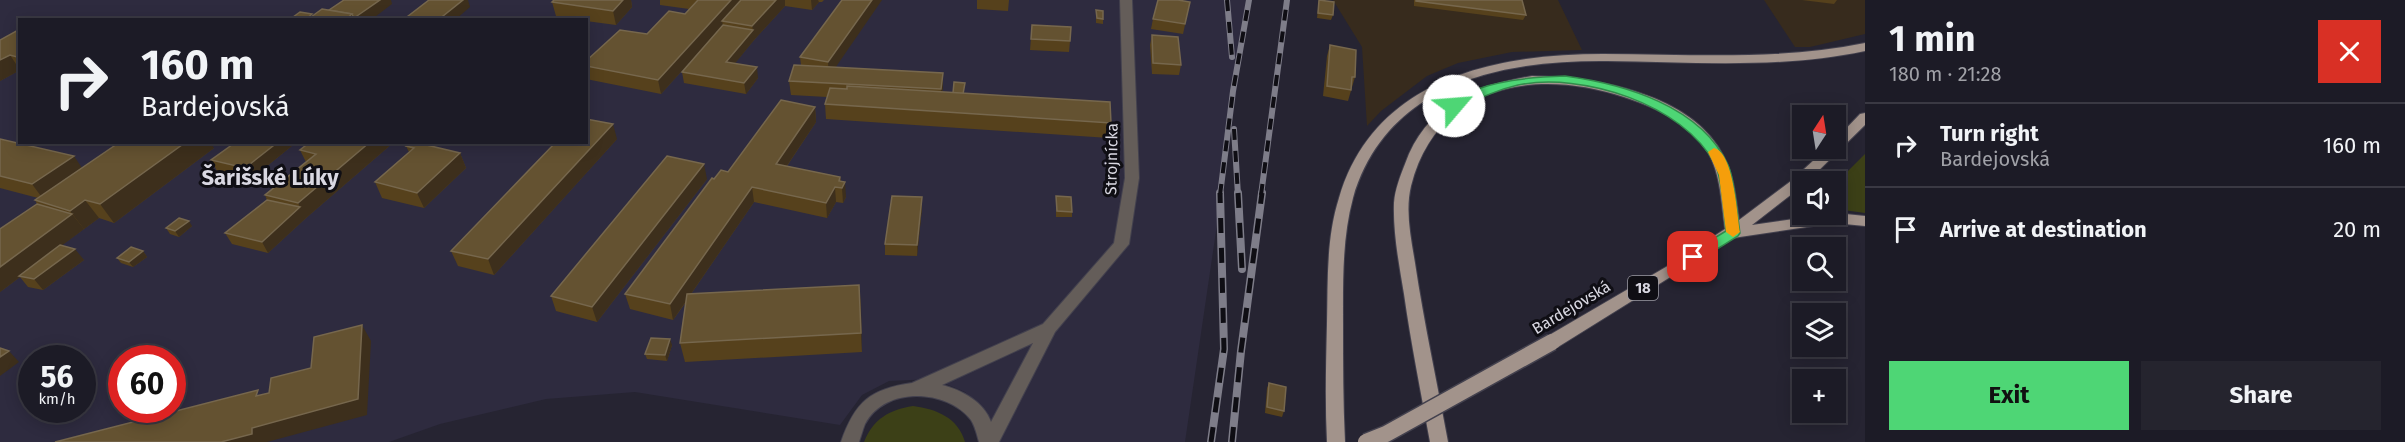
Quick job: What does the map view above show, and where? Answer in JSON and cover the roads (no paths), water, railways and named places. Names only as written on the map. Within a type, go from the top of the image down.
[{"type":"main road","points":[[1336,442],[1335,288],[1337,250],[1346,198],[1361,161],[1377,137],[1401,111],[1429,93],[1460,78],[1486,69],[1524,62],[1576,57],[1753,60],[1828,54],[1865,47]]},
{"type":"main road","points":[[1439,442],[1409,280],[1401,215],[1403,188],[1423,136],[1442,114],[1467,98],[1520,81],[1565,79],[1593,83],[1628,93],[1680,118],[1711,146],[1725,175],[1733,233],[1834,218],[1865,221]]},
{"type":"main road","name":"Bardejovská","points":[[1366,442],[1386,434],[1552,342],[1733,233],[1836,150],[1865,117]]},
{"type":"street","name":"Strojnícka","points":[[1049,328],[1122,244],[1132,178],[1126,0]]},
{"type":"street","points":[[850,442],[856,422],[874,402],[902,390],[917,388],[1049,328]]},
{"type":"street","points":[[989,442],[1049,328]]},
{"type":"street","points":[[917,388],[946,393],[963,401],[982,421],[989,442]]},
{"type":"railway","points":[[1227,0],[1232,57]]},
{"type":"railway","points":[[1220,195],[1233,91],[1249,0]]},
{"type":"railway","points":[[1261,195],[1287,0]]},
{"type":"railway","points":[[1234,129],[1238,195]]},
{"type":"railway","points":[[1238,193],[1242,269]]},
{"type":"railway","points":[[1232,442],[1241,351],[1262,193]]},
{"type":"railway","points":[[1211,442],[1224,349],[1220,195]]},
{"type":"district","name":"Šarišské Lúky","points":[[270,177]]}]
